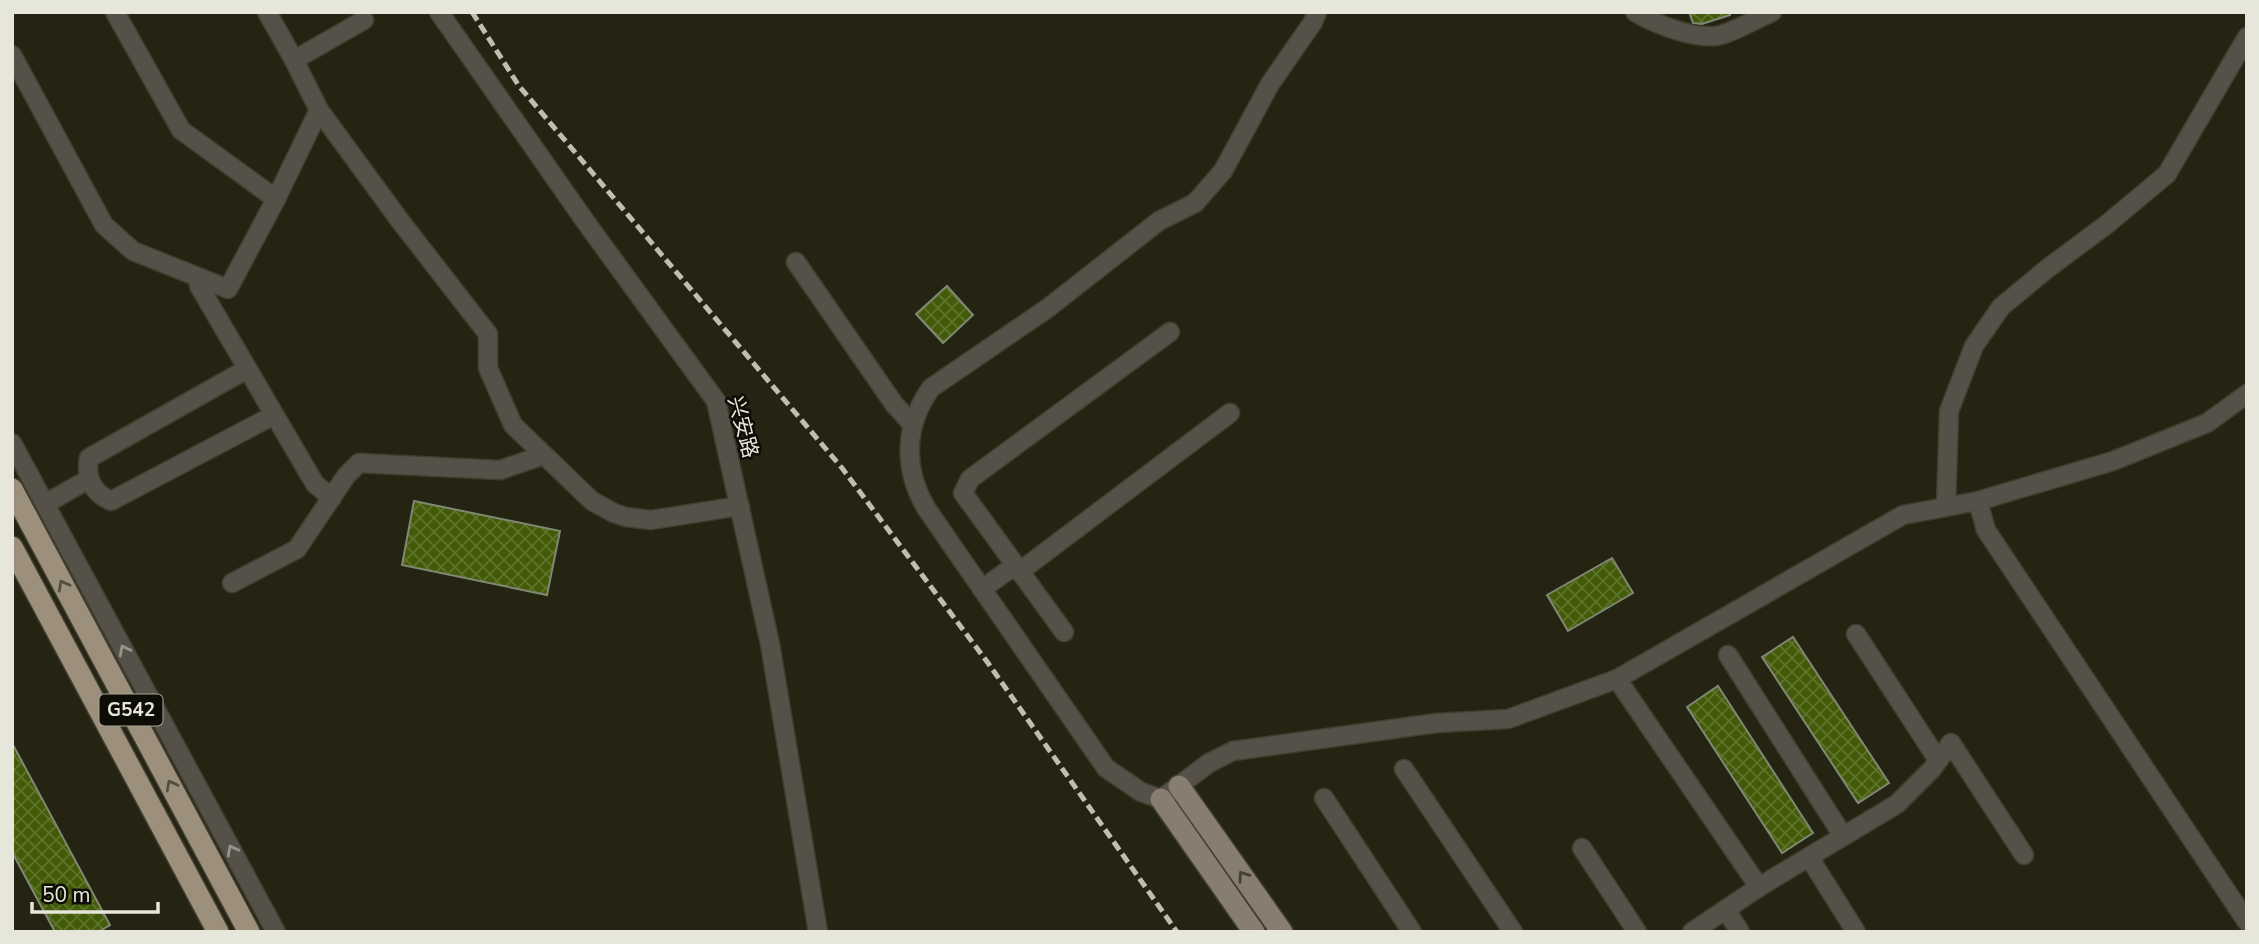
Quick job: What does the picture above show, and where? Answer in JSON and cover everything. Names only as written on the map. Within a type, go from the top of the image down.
[{"type":"highway","name":"G542","points":[[12,489],[249,932]]},
{"type":"highway","name":"G542","points":[[12,547],[218,932]]},
{"type":"main road","points":[[1179,786],[1282,932]]},
{"type":"main road","points":[[1161,799],[1254,932]]},
{"type":"street","points":[[115,12],[181,130],[276,199]]},
{"type":"street","points":[[267,12],[295,60],[319,110],[488,334],[488,368],[513,425],[592,500],[602,508],[626,517],[652,520],[740,506]]},
{"type":"street","name":"兴安路","points":[[439,12],[585,221],[716,401],[771,644],[818,932]]},
{"type":"street","points":[[1317,12],[1270,84],[1223,171],[1195,203],[1158,221],[1048,309],[931,388],[912,424],[908,453],[919,496],[1106,768],[1141,792],[1161,799],[1209,763],[1233,751],[1437,723],[1508,719],[1617,679],[1903,515],[1978,501],[2113,461],[2207,423],[2247,394]]},
{"type":"street","points":[[1635,12],[1659,25],[1679,31],[1719,35],[1772,12]]},
{"type":"street","points":[[295,60],[365,20]]},
{"type":"street","points":[[1946,507],[1949,411],[1973,346],[2001,307],[2167,174],[2247,37]]},
{"type":"street","points":[[12,55],[104,225],[133,251],[228,289],[319,110]]},
{"type":"street","points":[[796,262],[894,404],[912,424]]},
{"type":"street","points":[[199,286],[315,484],[332,498]]},
{"type":"street","points":[[1064,632],[963,493],[970,479],[1170,332]]},
{"type":"street","points":[[247,369],[89,458],[89,479],[97,492],[111,500],[274,415]]},
{"type":"street","points":[[982,589],[1016,569],[1230,413]]},
{"type":"street","points":[[12,443],[276,932]]},
{"type":"street","points":[[232,583],[297,549],[346,476],[359,463],[500,470],[544,455]]},
{"type":"street","points":[[45,504],[89,479]]},
{"type":"street","points":[[1978,501],[1986,530],[2247,922]]},
{"type":"street","points":[[1856,634],[1938,760]]},
{"type":"street","points":[[1728,655],[1843,836]]},
{"type":"street","points":[[1617,679],[1759,887]]},
{"type":"street","points":[[1692,932],[1759,887],[1897,804],[1951,743],[2024,855]]},
{"type":"street","points":[[1404,769],[1513,932]]},
{"type":"street","points":[[1324,798],[1412,932]]},
{"type":"street","points":[[1581,848],[1637,932]]},
{"type":"street","points":[[1809,857],[1856,932]]},
{"type":"street","points":[[1726,910],[1740,932]]},
{"type":"building","points":[[1689,12],[1730,12],[1730,15],[1702,24],[1693,23]]},
{"type":"building","points":[[947,286],[973,315],[943,343],[916,314]]},
{"type":"building","points":[[414,501],[560,531],[547,595],[402,565]]},
{"type":"building","points":[[1612,558],[1633,593],[1568,631],[1547,595]]},
{"type":"building","points":[[1793,637],[1889,783],[1858,803],[1762,657]]},
{"type":"building","points":[[1718,686],[1813,833],[1782,853],[1687,707]]},
{"type":"building","points":[[12,743],[110,925],[98,932],[55,932],[12,852]]},
{"type":"railway","points":[[472,12],[519,86],[842,468],[988,663],[1177,932]]}]
